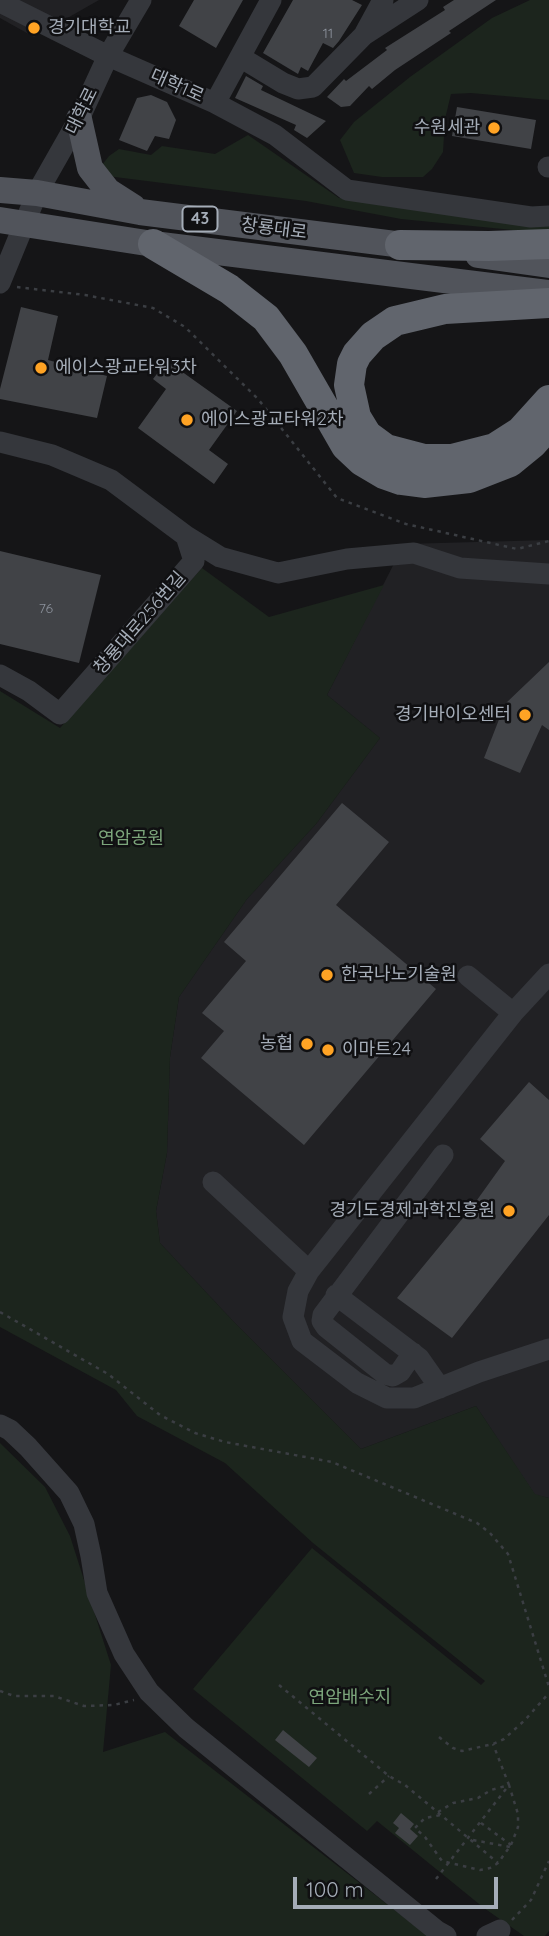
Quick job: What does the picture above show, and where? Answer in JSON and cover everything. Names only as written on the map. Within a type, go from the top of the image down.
[{"type":"highway","points":[[153,244],[222,284],[266,318],[293,354],[346,446],[362,461],[384,474],[401,480],[424,483],[469,478],[510,462],[549,425]]},
{"type":"highway","points":[[400,245],[549,244]]},
{"type":"highway","points":[[549,303],[445,309],[395,321],[373,336],[357,355],[352,364],[349,385],[356,417],[367,435],[386,449],[424,459],[452,459],[495,448],[520,432],[549,400]]},
{"type":"main road","points":[[79,119],[90,168],[108,191],[140,212]]},
{"type":"main road","name":"창룡대로","points":[[0,190],[37,193],[140,212],[549,265]]},
{"type":"main road","name":"창룡대로","points":[[12,221],[153,244],[549,293]]},
{"type":"street","name":"대학로","points":[[6,285],[12,221],[37,193],[79,119],[108,56],[141,0]]},
{"type":"street","name":"대학1로","points":[[0,2],[108,56],[215,103],[271,0]]},
{"type":"street","points":[[364,35],[383,0]]},
{"type":"street","points":[[240,57],[283,83],[298,89],[313,87],[364,35],[413,1]]},
{"type":"street","points":[[215,103],[275,135],[347,190],[531,217],[549,216]]},
{"type":"street","points":[[0,442],[52,455],[111,480],[186,536],[220,557],[278,573],[347,559],[414,553],[460,568],[549,575]]},
{"type":"street","name":"창룡대로256번길","points":[[0,675],[29,691],[60,714],[194,561],[186,536]]},
{"type":"street","points":[[549,974],[513,1013],[309,1271],[298,1291],[293,1317],[302,1341],[356,1382],[387,1398],[414,1398],[549,1349]]},
{"type":"street","points":[[468,976],[513,1013]]},
{"type":"street","points":[[413,1353],[400,1372],[393,1376],[385,1374],[322,1321],[336,1295],[443,1155]]},
{"type":"street","points":[[400,1156],[425,1178]]},
{"type":"street","points":[[213,1182],[309,1271]]},
{"type":"street","points":[[336,1295],[413,1353],[440,1388]]},
{"type":"street","points":[[0,1425],[10,1430],[28,1447],[68,1493],[83,1524],[97,1592],[124,1654],[149,1692],[186,1728],[446,1936]]},
{"type":"path","points":[[6,285],[85,295],[153,308],[185,327],[258,399],[337,498],[405,524],[517,549],[549,541]]},
{"type":"path","points":[[0,1312],[108,1374],[160,1415],[195,1433],[225,1442],[332,1462],[357,1470],[477,1523],[508,1554],[549,1687]]},
{"type":"path","points":[[279,1685],[498,1863]]},
{"type":"path","points":[[0,1691],[14,1696],[54,1696],[84,1706],[122,1703],[149,1692]]},
{"type":"path","points":[[439,1737],[453,1748],[462,1751],[504,1740],[549,1693]]},
{"type":"path","points":[[493,1744],[509,1785],[518,1814],[517,1827],[510,1846],[498,1863],[480,1870],[442,1861],[415,1828],[425,1818],[440,1814],[453,1803],[478,1798],[491,1790],[509,1785]]},
{"type":"path","points":[[369,1794],[389,1776]]},
{"type":"path","points":[[436,1879],[509,1785]]},
{"type":"path","points":[[481,1824],[510,1846]]},
{"type":"path","points":[[469,1839],[510,1846]]},
{"type":"path","points":[[494,1933],[531,1900],[549,1861]]},
{"type":"shaded area","name":"경기대학교","points":[[0,0],[99,0],[34,37],[0,18]]},
{"type":"shaded area","points":[[549,540],[549,1498],[535,1495],[476,1406],[361,1449],[232,1320],[160,1243],[156,1211],[167,1153],[170,1057],[179,997],[247,899],[316,824],[380,738],[327,695],[404,544]]},
{"type":"green space","points":[[530,0],[549,0],[549,100],[471,93],[451,94],[445,119],[443,152],[423,177],[382,177],[354,173],[340,140],[354,122],[410,77],[492,18]]},
{"type":"green space","points":[[248,135],[339,198],[368,199],[549,224],[549,230],[513,230],[401,219],[306,201],[107,176],[102,165],[119,149],[151,155],[162,146],[215,154]]},
{"type":"green space","name":"연암공원","points":[[202,568],[269,617],[384,585],[327,695],[380,738],[316,824],[247,899],[179,997],[170,1057],[167,1153],[156,1211],[160,1243],[232,1320],[361,1449],[476,1406],[535,1494],[549,1498],[549,1931],[545,1936],[524,1936],[484,1908],[377,1821],[367,1831],[193,1689],[312,1548],[481,1685],[485,1681],[313,1543],[225,1463],[137,1416],[116,1390],[0,1327],[0,691],[60,728]]},
{"type":"green space","points":[[0,1443],[45,1487],[70,1536],[111,1665],[103,1752],[165,1732],[428,1936],[0,1936]]},
{"type":"building","points":[[194,0],[243,0],[216,48],[179,26]]},
{"type":"building","points":[[293,0],[352,0],[362,5],[333,48],[323,43],[308,71],[301,67],[298,74],[263,53]]},
{"type":"building","points":[[454,0],[496,0],[449,31],[451,33],[395,70],[372,89],[369,86],[350,106],[341,107],[327,97],[344,79],[346,81],[387,50],[385,48],[445,10],[443,7]]},
{"type":"building","points":[[246,76],[263,86],[261,90],[326,121],[307,138],[294,130],[296,125],[235,98]]},
{"type":"building","points":[[151,95],[167,102],[176,120],[169,139],[155,136],[147,151],[119,140],[137,98]]},
{"type":"building","name":"수원세관","points":[[457,107],[536,120],[531,149],[452,136]]},
{"type":"building","name":"에이스광교타워3차","points":[[21,307],[58,316],[48,360],[107,376],[97,418],[0,399],[0,389]]},
{"type":"building","name":"에이스광교타워2차","points":[[167,361],[237,411],[209,450],[228,464],[214,484],[138,428],[166,389],[153,379]]},
{"type":"building","points":[[0,551],[101,575],[79,663],[0,644]]},
{"type":"building","name":"경기바이오센터","points":[[549,662],[549,730],[542,725],[520,773],[484,758],[505,704]]},
{"type":"building","name":"한국나노기술원","points":[[342,803],[389,842],[336,905],[436,989],[304,1145],[201,1058],[224,1031],[202,1013],[246,961],[224,942]]},
{"type":"building","name":"경기도경제과학진흥원","points":[[529,1082],[549,1100],[549,1215],[452,1338],[397,1298],[472,1207],[505,1161],[480,1139]]},
{"type":"building","points":[[283,1730],[317,1758],[309,1767],[275,1740]]},
{"type":"building","points":[[401,1813],[414,1824],[410,1829],[418,1836],[410,1845],[395,1833],[399,1828],[393,1823]]},
{"type":"place","name":"경기대학교","points":[[34,28]]},
{"type":"place","name":"수원세관","points":[[494,128]]},
{"type":"place","name":"에이스광교타워3차","points":[[41,368]]},
{"type":"place","name":"에이스광교타워2차","points":[[187,420]]},
{"type":"place","name":"경기바이오센터","points":[[525,715]]},
{"type":"place","name":"한국나노기술원","points":[[327,975]]},
{"type":"place","name":"농협","points":[[307,1044]]},
{"type":"place","name":"이마트24","points":[[328,1050]]},
{"type":"place","name":"경기도경제과학진흥원","points":[[509,1211]]},
{"type":"park label","name":"연암배수지","points":[[350,1698]]}]
